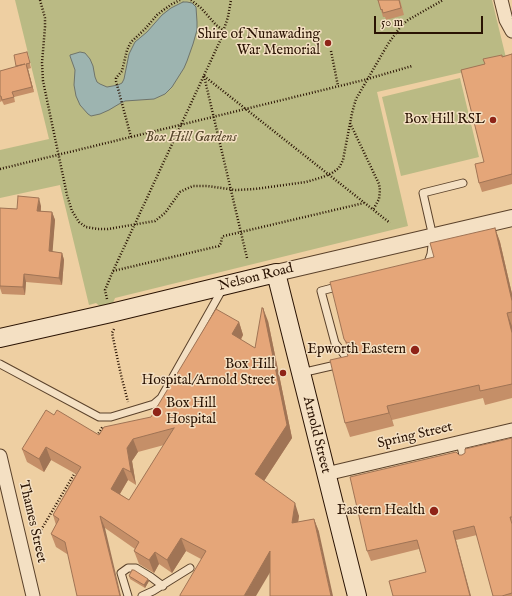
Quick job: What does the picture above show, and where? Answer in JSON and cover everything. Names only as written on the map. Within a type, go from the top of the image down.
[{"type":"main road","name":"Nelson Road","points":[[0,338],[276,273]]},
{"type":"main road","name":"Arnold Street","points":[[276,273],[357,596]]},
{"type":"street","points":[[501,0],[506,20],[512,31]]},
{"type":"street","name":"Nelson Road","points":[[276,273],[512,218]]},
{"type":"street","name":"Spring Street","points":[[326,474],[512,430]]},
{"type":"street","name":"Thames Street","points":[[0,456],[33,596]]},
{"type":"lane","points":[[420,267],[428,265],[431,254],[432,237],[423,193],[463,183]]},
{"type":"lane","points":[[301,373],[353,361],[335,343],[321,291],[344,285]]},
{"type":"lane","points":[[0,364],[100,417],[111,417],[154,404],[161,398],[224,286]]},
{"type":"lane","points":[[460,442],[464,460]]},
{"type":"lane","points":[[128,596],[121,573],[128,568],[136,568],[163,586]]},
{"type":"lane","points":[[142,596],[163,586],[190,568]]},
{"type":"path","points":[[40,0],[46,27],[42,63],[43,81],[70,206],[79,222],[86,227],[98,229],[148,223],[158,219],[165,213],[180,192],[189,187],[201,186],[231,190],[255,189],[285,186],[329,175],[339,168],[343,160],[353,107],[356,99],[388,44],[401,26],[408,20],[443,0]]},
{"type":"path","points":[[131,137],[116,78],[122,71],[126,54],[131,42],[162,11],[180,0]]},
{"type":"path","points":[[191,0],[224,31]]},
{"type":"path","points":[[126,394],[112,333],[114,328],[105,290],[220,41],[228,17],[231,0]]},
{"type":"path","points":[[330,51],[338,86]]},
{"type":"path","points":[[0,169],[214,117],[412,66]]},
{"type":"path","points":[[204,76],[390,223]]},
{"type":"path","points":[[204,76],[247,258]]},
{"type":"path","points":[[350,122],[379,184],[379,199],[373,210]]},
{"type":"path","points":[[113,272],[219,246],[222,237],[240,232],[364,203]]},
{"type":"green space","name":"Box Hill Gardens","points":[[15,0],[492,0],[507,62],[377,92],[408,226],[115,298],[112,306],[102,308],[96,303],[89,305],[60,185],[0,198],[0,150],[49,139]]},
{"type":"green space","points":[[460,78],[479,157],[401,176],[382,97]]},
{"type":"water","points":[[183,2],[192,3],[196,7],[197,30],[184,68],[172,87],[165,94],[154,99],[125,101],[100,114],[91,116],[88,114],[80,105],[76,96],[74,85],[75,70],[70,55],[80,52],[85,53],[93,66],[97,82],[107,87],[118,85],[122,83],[124,79],[129,54],[135,42],[147,32],[162,15],[171,8]]},
{"type":"building","points":[[378,0],[399,0],[401,8],[383,13]]},
{"type":"building","points":[[27,52],[30,63],[26,64],[32,87],[12,92],[14,97],[2,100],[0,96],[0,71],[25,64],[16,66],[14,55]]},
{"type":"building","name":"Box Hill RSL","points":[[512,54],[512,174],[479,183],[475,164],[484,162],[461,70],[485,64],[483,59],[502,55],[502,57]]},
{"type":"building","points":[[18,196],[39,198],[37,211],[52,212],[49,251],[62,253],[59,278],[24,274],[23,287],[0,286],[0,208],[17,209]]},
{"type":"building","name":"Epworth Eastern","points":[[495,228],[512,301],[512,312],[507,313],[512,333],[512,384],[480,391],[479,385],[387,406],[389,413],[345,423],[330,360],[348,356],[347,353],[355,350],[357,346],[354,342],[347,343],[344,339],[330,282],[434,257],[430,243]]},
{"type":"building","points":[[263,308],[287,425],[255,474],[295,503],[292,523],[314,519],[331,596],[270,596],[270,551],[244,596],[180,596],[206,551],[181,538],[167,560],[155,552],[149,560],[134,551],[139,542],[100,516],[120,596],[77,596],[65,542],[51,534],[59,519],[53,515],[81,467],[46,447],[39,459],[22,449],[46,410],[54,415],[57,410],[99,435],[104,427],[151,417],[216,309],[239,322],[232,334],[255,348]],"holes":[[[174,428],[129,500],[111,489],[123,468],[131,472],[127,448],[133,439]]]},
{"type":"building","name":"Eastern Health","points":[[512,438],[512,517],[510,517],[512,524],[512,593],[502,596],[493,596],[474,526],[453,531],[470,596],[393,596],[389,581],[426,572],[417,540],[367,551],[350,477],[456,452],[459,455],[462,455],[465,453],[465,449]]},
{"type":"building","points":[[132,570],[148,579],[144,585],[129,576]]},
{"type":"place","name":"Shire of Nunawading War Memorial","points":[[328,43]]},
{"type":"place","name":"Box Hill RSL","points":[[493,120]]},
{"type":"place","name":"Epworth Eastern","points":[[415,350]]},
{"type":"place","name":"Box Hill Hospital/Arnold Street","points":[[283,373]]},
{"type":"place","name":"Box Hill Hospital","points":[[157,412]]},
{"type":"place","name":"Eastern Health","points":[[434,511]]}]
